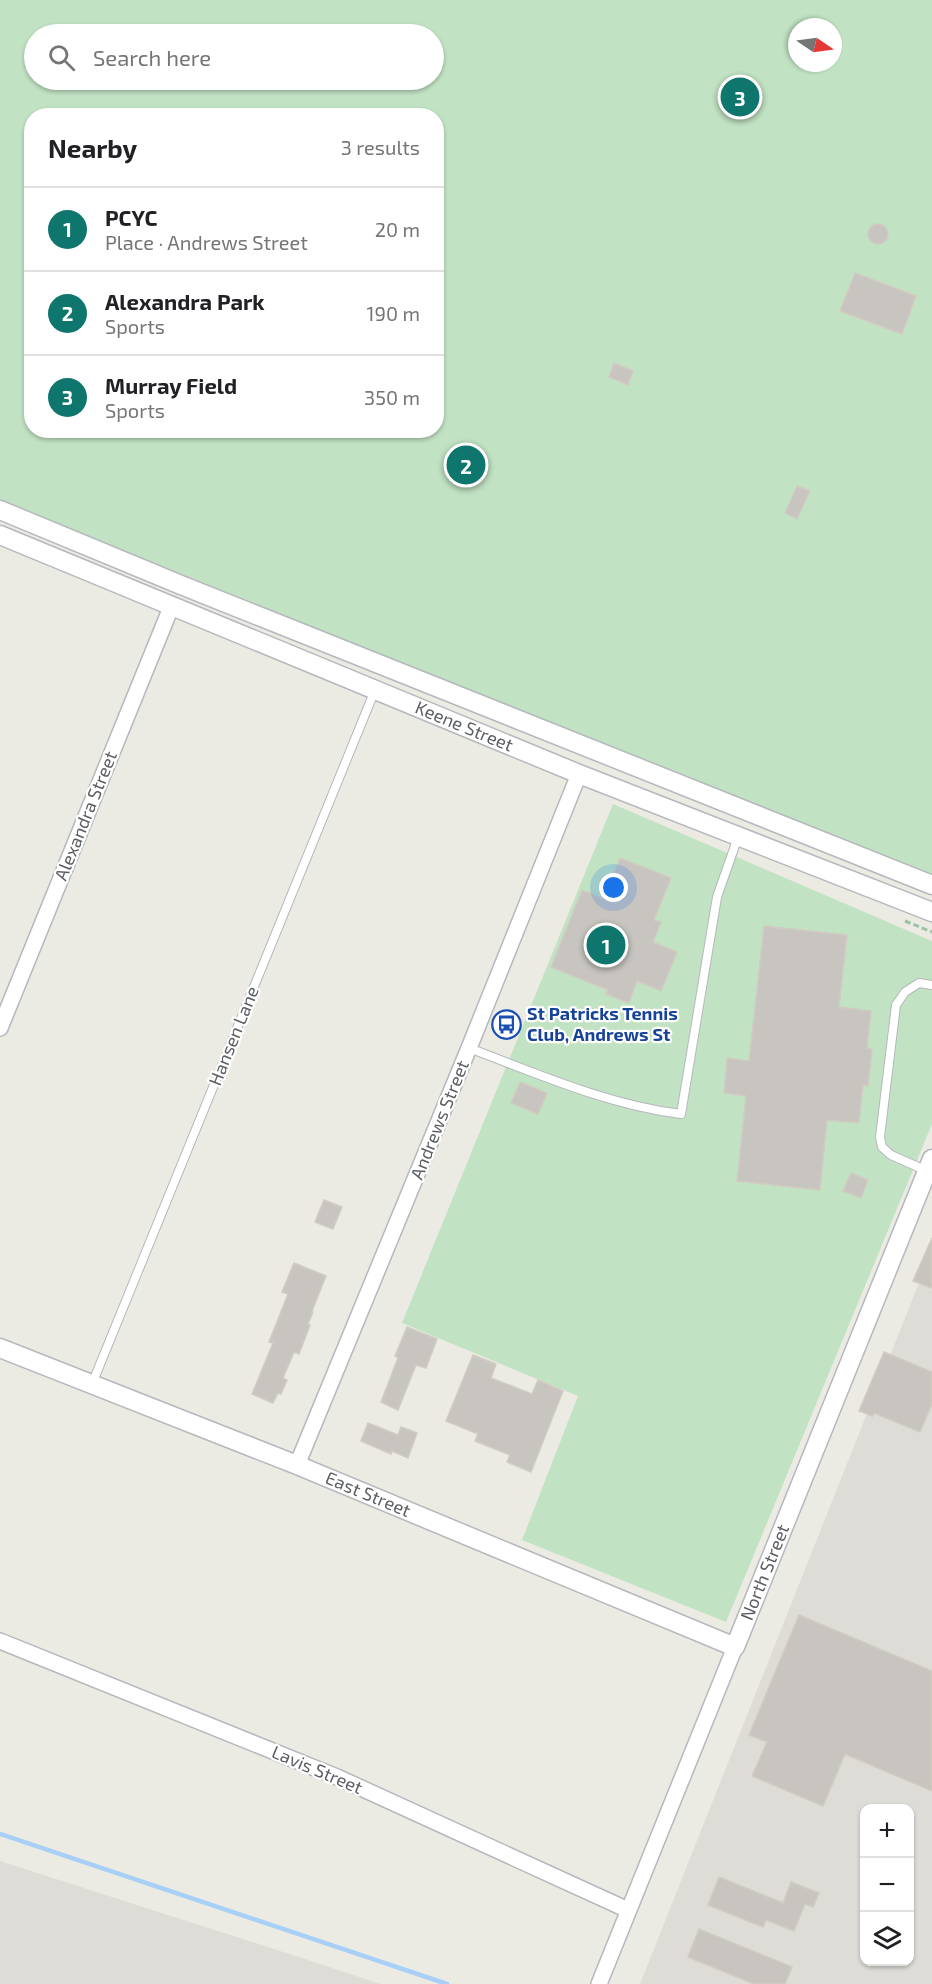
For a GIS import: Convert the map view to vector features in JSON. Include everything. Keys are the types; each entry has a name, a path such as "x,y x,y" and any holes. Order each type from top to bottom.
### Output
{"street":[{"name":"Keene Street","path":"0,510 181,585 932,885"},
{"name":"Keene Street","path":"0,535 579,774 932,912"},
{"path":"172,605 181,585"},
{"name":"Alexandra Street","path":"0,1028 172,605"},
{"path":"579,774 588,748"},
{"name":"Andrews Street","path":"297,1466 470,1048 579,774"},
{"name":"North Street","path":"599,1984 930,1165"},
{"name":"East Street","path":"0,1347 297,1466 735,1647"},
{"name":"Lavis Street","path":"0,1641 337,1777 628,1910"}],"lane":[{"name":"Hansen Lane","path":"92,1384 375,689"},
{"path":"470,1048 585,1092 656,1111 681,1114 717,897 738,837"},
{"path":"930,1165 891,1155 882,1147 880,1137 896,1005 905,992 920,983 932,985"}],"shaded area":[{"path":"932,1250 932,1984 640,1984"},
{"path":"0,1861 268,1947 381,1984 0,1984"}],"green space":[{"path":"0,0 932,0 932,879 0,500"},
{"path":"613,804 932,941 932,1124 726,1622 522,1540 578,1396 402,1323"}],"building":[{"path":"874,224 882,224 888,230 888,238 882,244 874,244 868,238 868,230"},
{"path":"855,273 916,296 902,334 840,311"},
{"path":"614,363 633,371 628,385 609,377"},
{"path":"797,486 810,491 797,519 785,513"},
{"path":"620,858 671,878 654,920 661,922 653,942 677,952 661,991 637,981 629,1003 606,994 608,990 551,967 582,890 604,899"},
{"path":"764,926 847,935 839,1007 871,1011 867,1048 872,1049 868,1086 863,1085 859,1123 827,1120 820,1190 737,1181 746,1096 724,1093 727,1058 749,1061"},
{"path":"520,1082 547,1093 538,1114 511,1103"},
{"path":"851,1173 868,1180 861,1198 843,1191"},
{"path":"324,1200 342,1207 333,1229 315,1222"},
{"path":"932,1238 932,1288 913,1281"},
{"path":"294,1263 326,1276 299,1354 294,1352 283,1378 287,1380 281,1394 278,1393 273,1403 252,1394 273,1343 269,1342 288,1294 282,1292"},
{"path":"407,1327 437,1339 426,1368 416,1365 398,1410 381,1402 398,1358 395,1356"},
{"path":"884,1352 932,1372 932,1404 920,1432 874,1413 873,1416 859,1411"},
{"path":"473,1355 496,1364 491,1378 532,1394 538,1380 563,1391 531,1472 507,1462 510,1455 475,1441 478,1434 446,1421"},
{"path":"368,1423 398,1435 401,1427 417,1433 408,1458 392,1451 391,1454 361,1441"},
{"path":"799,1615 932,1671 932,1791 845,1754 823,1806 752,1776 767,1742 749,1735"},
{"path":"719,1877 783,1903 791,1882 819,1893 813,1907 805,1904 794,1931 766,1920 763,1927 708,1905"},
{"path":"699,1929 792,1967 785,1984 754,1984 688,1957"}],"waterway":[{"path":"0,1834 447,1984"}],"place":[{"name":"Murray Field","path":"740,97"},
{"name":"Alexandra Park","path":"466,465"},
{"name":"PCYC","path":"606,945"},
{"name":"St Patricks Tennis Club, Andrews St","path":"506,1024"}]}
